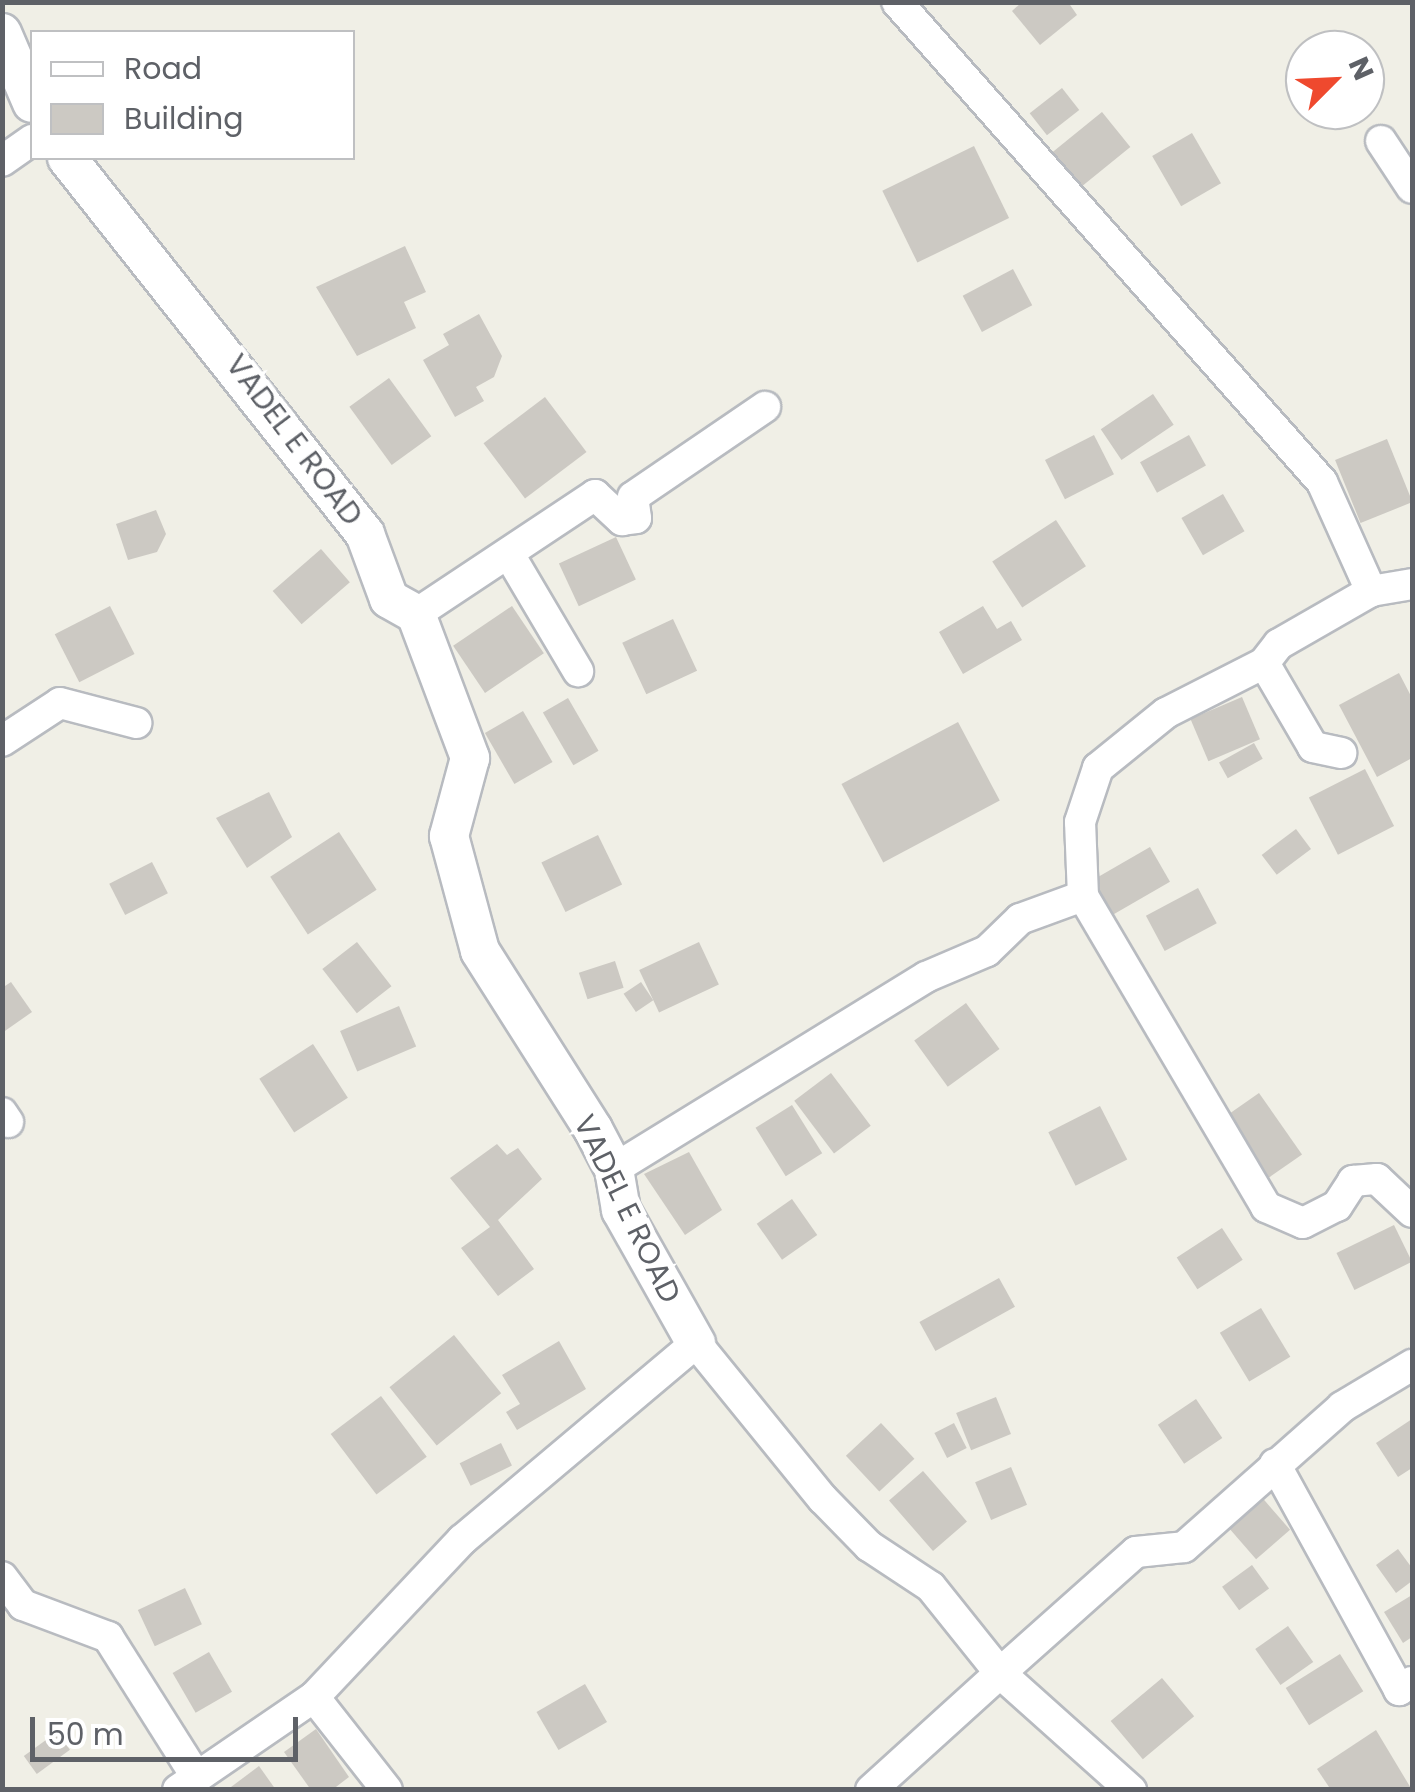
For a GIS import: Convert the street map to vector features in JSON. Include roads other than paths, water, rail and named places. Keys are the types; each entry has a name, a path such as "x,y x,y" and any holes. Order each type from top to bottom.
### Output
{"street":[{"path":"896,2 1322,482 1371,592"},
{"path":"2,33 30,98"},
{"path":"2,161 30,141"},
{"path":"1381,141 1412,188"},
{"name":"VADEL E ROAD","path":"69,160 365,534 389,599 416,614 470,758 449,836 480,951 614,1169 620,1210 696,1344"},
{"path":"416,614 510,556 596,495 622,520 636,518 633,497 765,408"},
{"path":"510,556 578,671"},
{"path":"1412,584 1371,592 1278,644 1264,663 1166,712 1098,768 1080,822 1083,896 1266,1208 1302,1223 1336,1206 1354,1181 1377,1179 1412,1212"},
{"path":"1264,663 1312,747 1341,753"},
{"path":"2,741 60,703 136,723"},
{"path":"614,1169 926,977 987,952 1020,919 1083,896"},
{"path":"2,1578 23,1605 108,1637 186,1781 314,1696 462,1540 696,1344 823,1500 869,1546 931,1587 1000,1673 1130,1790"},
{"path":"871,1790 1136,1552 1184,1547 1342,1407 1412,1364"},
{"path":"1275,1464 1400,1690 1412,1682"},
{"path":"314,1696 387,1790"}]}
